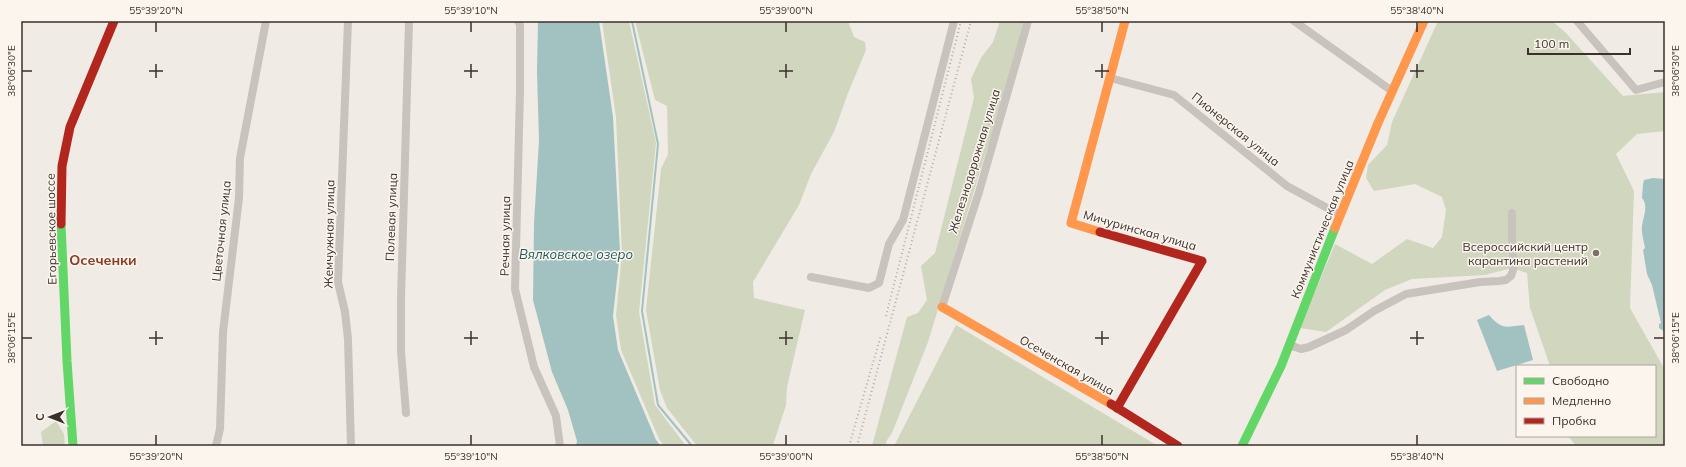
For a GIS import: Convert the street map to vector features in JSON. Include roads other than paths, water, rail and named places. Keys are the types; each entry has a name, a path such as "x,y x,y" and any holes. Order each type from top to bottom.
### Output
{"street":[{"name":"Егорьевское шоссе","path":"73,446 67,361 61,216 62,166 70,127 114,21"},
{"name":"Цветочная улица","path":"216,446 221,422 224,316 239,198 240,158 266,21"},
{"name":"Жемчужная улица","path":"348,21 338,282 345,312 348,339 351,446"},
{"name":"Полевая улица","path":"406,413 401,351 401,298 409,21"},
{"name":"Речная улица","path":"518,21 520,25 520,91 515,289 534,367 556,416 560,446"},
{"path":"811,276 870,288 879,283 889,244 903,220 954,21"},
{"name":"Железнодорожная улица","path":"942,307 979,192 1028,21"},
{"path":"1110,78 1125,21"},
{"path":"1294,21 1392,92"},
{"name":"Коммунистическая улица","path":"1242,446 1258,418 1289,345 1340,215 1424,21"},
{"path":"1577,21 1636,90 1665,82"},
{"name":"Пионерская улица","path":"1110,78 1174,94 1288,186 1340,215"},
{"name":"Мичуринская улица","path":"1110,78 1071,223 1202,261 1117,408"},
{"path":"1289,345 1301,349 1309,347 1346,330 1374,311 1406,294 1480,282 1499,282 1506,280 1511,276 1514,267 1512,212"},
{"name":"Осеченская улица","path":"942,307 1117,408 1178,446"}],"water":[{"name":"Вялковское озеро","path":"538,21 599,21 613,117 620,252 613,316 618,350 656,440 661,446 576,446 577,441 568,410 552,372 533,300 534,223 539,141 537,72"},
{"path":"1653,178 1665,179 1665,332 1659,328 1659,324 1661,323 1652,285 1647,274 1643,250 1645,248 1642,229 1645,204 1642,198 1643,184 1644,180"},
{"path":"1489,315 1493,320 1501,325 1524,325 1533,360 1497,371 1477,320"}],"waterway":[{"path":"632,21 658,144 642,311 658,405 692,446"}],"railway":[{"path":"886,316 961,21"},
{"path":"857,446 971,21"},
{"path":"849,446 881,335"}],"place":[{"name":"Всероссийский центр карантина растений","path":"1596,253"}],"district":[{"name":"Осеченки","path":"103,260"}]}
